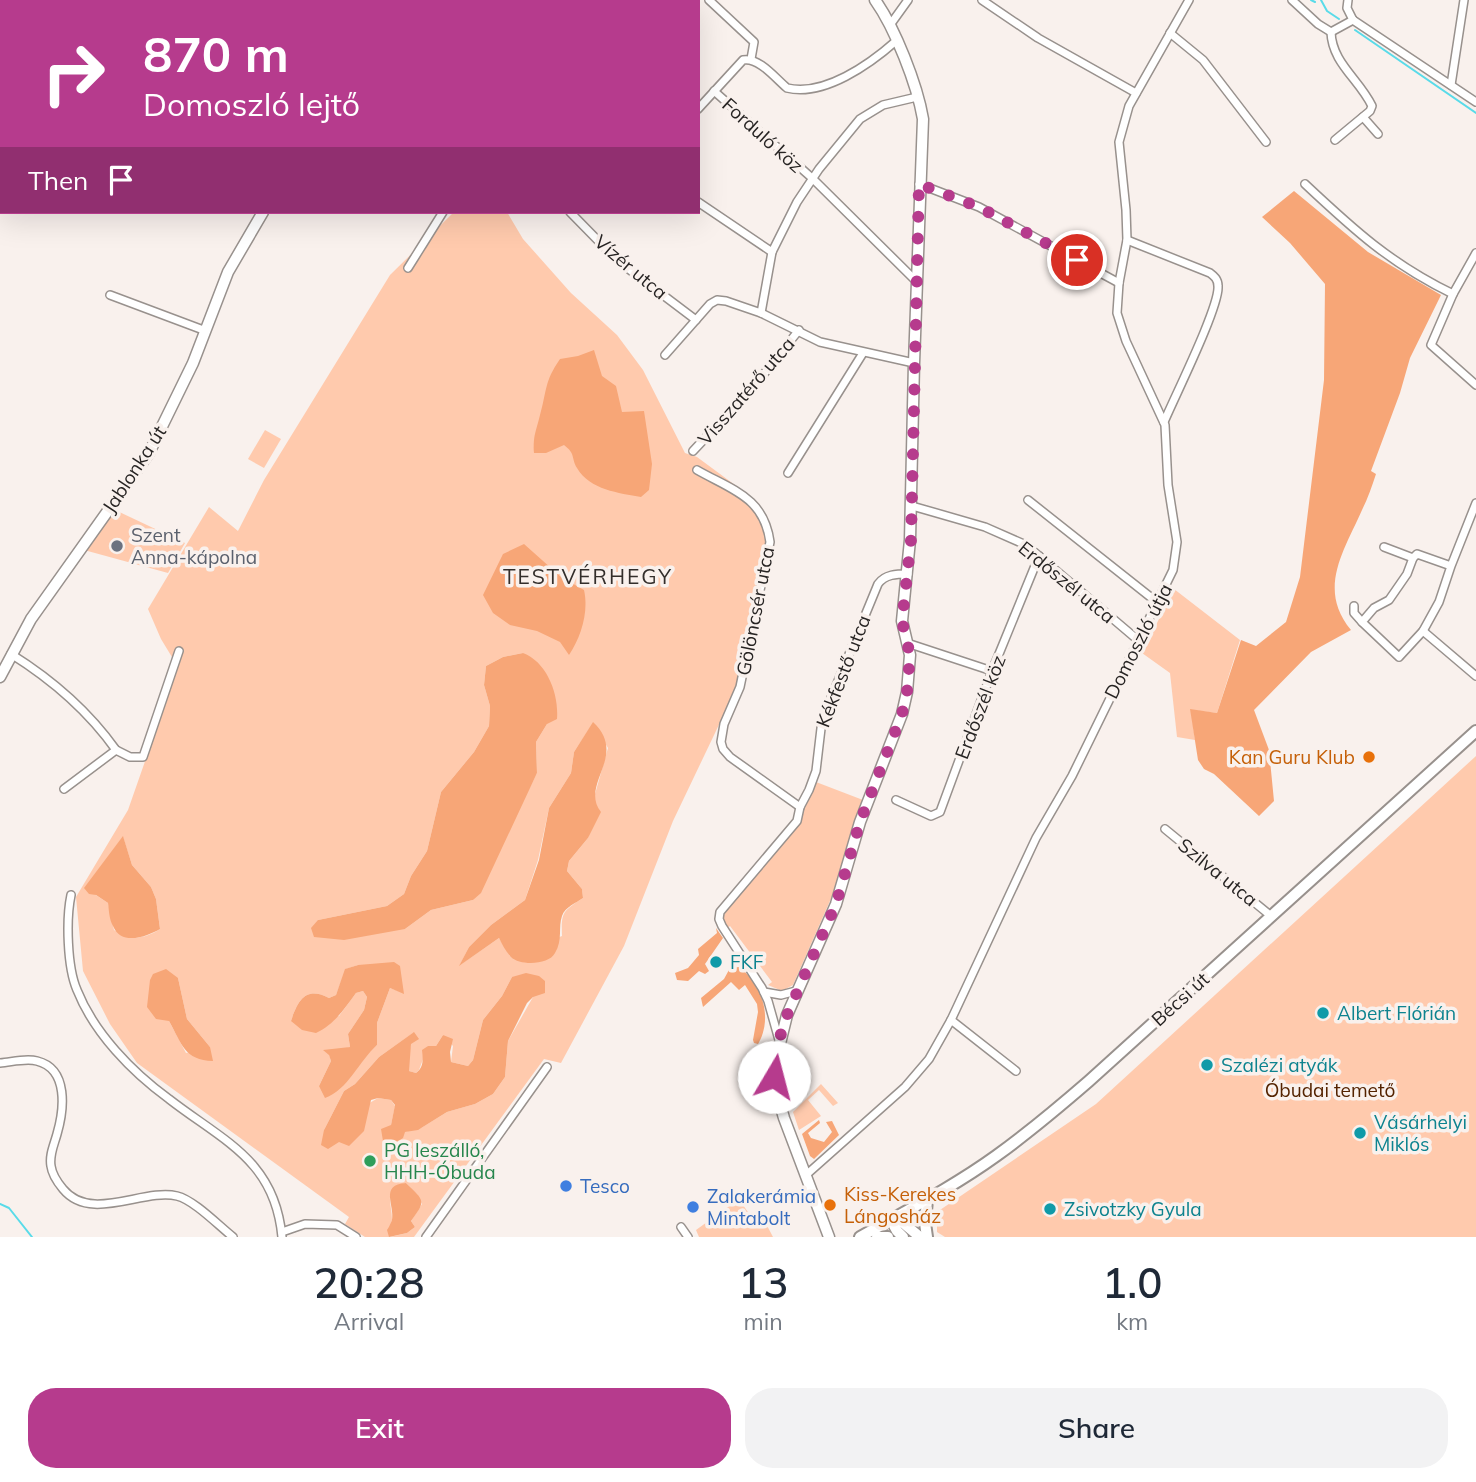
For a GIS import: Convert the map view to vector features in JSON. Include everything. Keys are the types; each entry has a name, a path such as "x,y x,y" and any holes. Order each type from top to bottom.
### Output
{"main road":[{"name":"Bécsi út","path":"860,1237 927,1200 1031,1130 1089,1081 1476,731"},
{"path":"927,1200 927,1237"},
{"path":"877,1237 888,1237"}],"street":[{"path":"709,0 754,42 751,59"},
{"path":"829,1237 783,1118 775,1087 774,1068 779,1040 796,991 836,904 871,790 902,714 910,666 902,621 912,506 916,281 923,119 890,25 874,0"},
{"path":"890,25 908,0"},
{"path":"982,0 1038,38 1136,93"},
{"name":"Domoszló útja","path":"806,1175 912,1079 929,1059 951,1020 1036,838 1072,776 1173,570 1177,548 1168,485 1164,422 1117,313 1127,240 1119,142 1124,118 1136,93 1189,0"},
{"path":"1292,0 1331,32"},
{"path":"1348,0 1347,8 1353,20 1476,102"},
{"path":"1451,85 1464,0"},
{"path":"1331,32 1353,20"},
{"path":"1331,32 1331,44 1337,58 1367,97 1372,108 1335,139"},
{"path":"1170,33 1203,60 1266,142"},
{"path":"751,59 787,88 810,88 859,70 896,41"},
{"path":"700,107 738,62 751,59"},
{"name":"Forduló köz","path":"714,91 813,178 916,281"},
{"path":"761,313 772,252 797,202 813,178 860,119 883,106 917,97"},
{"path":"1363,117 1378,134"},
{"path":"919,184 979,207 1119,283"},
{"path":"1305,184 1363,238 1421,279 1453,295"},
{"path":"700,203 772,252"},
{"name":"Jablonka út","path":"0,677 31,618 149,453 206,331 228,272 262,214"},
{"path":"408,268 442,214"},
{"name":"Vízér utca","path":"572,214 618,261 696,320"},
{"path":"1127,240 1210,273 1218,286 1209,316 1164,422"},
{"path":"1476,253 1453,295 1431,345 1476,385"},
{"path":"110,295 206,331"},
{"name":"Visszatérő utca","path":"696,320 710,304 718,300 726,301 761,313 820,342 914,363"},
{"path":"665,355 696,320"},
{"name":"Visszatérő utca","path":"693,451 755,385 799,330"},
{"path":"788,474 863,353"},
{"name":"Gölöncsér utca","path":"697,470 754,503 764,519 770,541 740,687 724,724 721,742 723,749 741,766 800,807"},
{"path":"1028,500 1158,603"},
{"path":"1354,606 1354,613 1399,657 1423,631 1439,602 1476,503"},
{"name":"Erdőszél utca","path":"912,506 985,527 1018,541 1139,641"},
{"path":"1384,547 1413,558"},
{"path":"1362,622 1374,608 1388,600 1418,554 1451,566"},
{"name":"Erdőszél köz","path":"896,800 931,816 940,812 992,671 1039,556"},
{"name":"Kékfestő utca","path":"779,1040 764,992 722,926 719,916 722,909 795,824 816,771 821,720 878,584 891,575 908,574"},
{"path":"1423,631 1476,676"},
{"path":"907,643 992,671"},
{"path":"11,654 55,685 93,721 116,750 130,757 143,757 179,651"},
{"path":"64,789 116,750"},
{"name":"Szilva utca","path":"1165,829 1272,916"},
{"path":"71,895 72,973 76,989 91,1017 115,1048 166,1097 251,1160 272,1193 282,1235 305,1224 337,1225 356,1237"},
{"path":"764,992 776,995 796,991"},
{"path":"951,1020 1016,1071"},
{"path":"0,1063 39,1061 48,1066 59,1079 62,1102 51,1165 55,1176 68,1193 81,1200 96,1203 163,1195 177,1196 191,1203 233,1237"},
{"path":"426,1237 547,1067"},
{"path":"893,1219 917,1234 925,1223"},
{"path":"893,1219 894,1227 903,1237"},
{"path":"681,1227 688,1237"}],"green space":[{"path":"452,214 508,214 523,239 571,293 617,335 643,370 685,453 697,457 739,488 759,517 767,542 736,689 673,821 624,946 561,1063 544,1059 414,1237 390,1237 407,1233 415,1227 411,1221 422,1204 406,1183 391,1193 392,1220 389,1237 365,1237 345,1224 349,1217 137,1063 110,1024 83,971 76,897 128,810 178,667 161,639 148,609 209,507 238,531 264,480 390,275","holes":["523,653 547,724 536,742 537,773 473,900 431,910 405,929 318,920 387,906 404,894 411,876 427,851 441,792 474,752 489,726 490,706 484,685 486,666 503,657","593,723 608,748 595,794 588,838 569,861 567,871 582,889 583,898 565,913 562,936 510,956 499,938 460,965 469,947 491,925 525,900 538,860 549,808 571,773 574,752","123,837 132,865 151,887 156,899 160,929 137,937 114,930 108,903 85,888","358,965 404,993 390,988 377,1023 377,1045 366,1054 344,1084 319,1086 331,1061 329,1054 350,1047 348,1034 364,1010 367,997 363,991 356,993 339,1016 291,1021 300,1001 309,994 329,998 336,995 346,969","512,977 533,997 508,1041 505,1077 493,1094 475,1104 447,1112 421,1128 404,1132 391,1125 395,1106 391,1100 378,1098 324,1130 344,1091 355,1084 379,1057 413,1033 409,1071 416,1073 419,1070 428,1046 436,1046 443,1035 453,1046 451,1062 468,1066 473,1060 483,1020 502,996","178,978 187,1019 210,1047 186,1053 169,1021"]},
{"path":"265,430 281,439 264,468 248,459"},
{"path":"113,509 185,543 168,573 84,550"},
{"path":"1174,589 1240,640 1217,713 1191,710 1195,740 1177,737 1170,673 1142,653"},
{"name":"Óbudai temető","path":"1476,756 1476,1237 945,1237 937,1232 937,1212 1096,1104"},
{"path":"816,782 863,800 844,869 793,985 782,991 768,985 772,982 722,919 724,910 802,810"},
{"path":"765,1049 770,1049 771,1052 771,1091 765,1075"},
{"path":"821,1084 838,1103 833,1106 819,1090 808,1100 821,1116 799,1130 793,1112"},
{"path":"739,1199 754,1221 763,1218 773,1237 699,1237 696,1230"}],"shaded area":[{"path":"1294,191 1368,252 1441,295 1410,358 1371,471 1376,474 1373,483 1337,570 1336,600 1341,615 1351,630 1311,652 1254,710 1269,750 1274,801 1259,816 1214,774 1204,769 1198,760 1190,709 1217,713 1241,640 1256,646 1286,622 1300,577 1324,380 1325,284 1290,243 1262,217"},
{"path":"594,350 602,376 616,386 622,412 644,411 652,464 649,490 641,497 606,489 589,481 577,468 572,454 564,445 546,453 534,453 535,434 555,367 560,359"},
{"path":"524,544 561,577 584,590 583,624 569,655 560,642 537,631 510,625 493,613 483,595 503,554"},
{"path":"523,653 539,664 550,680 556,699 557,719 547,724 536,742 537,773 481,893 473,900 431,910 405,929 344,940 314,937 311,928 318,920 387,906 404,894 411,876 427,851 441,792 474,752 489,726 490,706 484,685 486,666 503,657"},
{"path":"593,722 603,734 606,746 606,758 596,791 596,801 601,812 588,838 569,861 567,871 582,889 583,898 563,913 555,953 541,962 521,962 511,957 499,938 459,966 469,947 491,925 525,900 539,860 549,808 571,773 574,752"},
{"path":"123,836 132,865 151,887 156,899 160,929 134,938 122,936 117,932 111,920 108,903 89,894 84,888"},
{"path":"716,928 723,938 705,964 709,971 705,974 699,971 688,981 677,980 675,973 688,968 699,955 698,949 717,933"},
{"path":"394,962 400,966 404,994 390,988 377,1023 377,1045 347,1082 325,1098 319,1086 331,1061 323,1050 350,1047 348,1034 364,1010 367,997 363,991 356,993 334,1021 316,1033 302,1030 291,1021 300,1001 309,994 329,998 336,995 345,969 358,965"},
{"path":"739,967 754,983 763,1002 765,1024 758,1044 753,1040 757,1004 745,985 739,990 731,982 703,1007 701,998 724,979 730,968"},
{"path":"166,969 178,978 187,1019 210,1047 213,1061 190,1054 181,1044 169,1021 156,1019 147,1007 153,974"},
{"path":"526,973 539,976 545,981 545,993 533,997 527,1003 508,1041 505,1077 493,1094 475,1104 447,1112 418,1130 405,1132 403,1138 395,1143 383,1141 381,1129 391,1125 395,1105 391,1100 371,1100 364,1131 349,1146 339,1142 328,1149 321,1145 324,1130 344,1091 355,1084 379,1057 414,1032 419,1039 411,1044 409,1071 419,1071 422,1050 428,1046 436,1046 443,1035 453,1039 451,1062 468,1066 473,1060 483,1020 502,996 512,977"},
{"path":"819,1120 820,1123 808,1133 811,1138 824,1142 832,1132 826,1122 832,1121 839,1135 814,1159 810,1156 802,1134"},
{"path":"406,1183 421,1201 411,1221 415,1227 407,1233 389,1237 387,1230 392,1221 390,1192 398,1185"}],"waterway":[{"path":"1311,0 1315,2"},
{"path":"1321,0 1327,11 1339,19"},
{"path":"1355,30 1476,113"},
{"path":"0,1204 9,1208 32,1237"}],"place":[{"name":"Szent Anna-kápolna","path":"117,546"},
{"name":"Kan Guru Klub","path":"1369,757"},
{"name":"FKF","path":"716,962"},
{"name":"Albert Flórián","path":"1323,1013"},
{"name":"Szalézi atyák","path":"1207,1065"},
{"name":"Vásárhelyi Miklós","path":"1360,1133"},
{"name":"PG leszálló, HHH-Óbuda","path":"370,1161"},
{"name":"Tesco","path":"566,1186"},
{"name":"Kiss-Kerekes Lángosház","path":"830,1205"},
{"name":"Zalakerámia Mintabolt","path":"693,1207"},
{"name":"Zsivotzky Gyula","path":"1050,1209"}],"district":[{"name":"TESTVÉRHEGY","path":"588,577"}],"route":[{"path":"774,1077 779,1040 787,1015 836,904 860,822 902,714 907,692 910,655 902,621 911,540 919,184 979,207 1077,260"}]}
